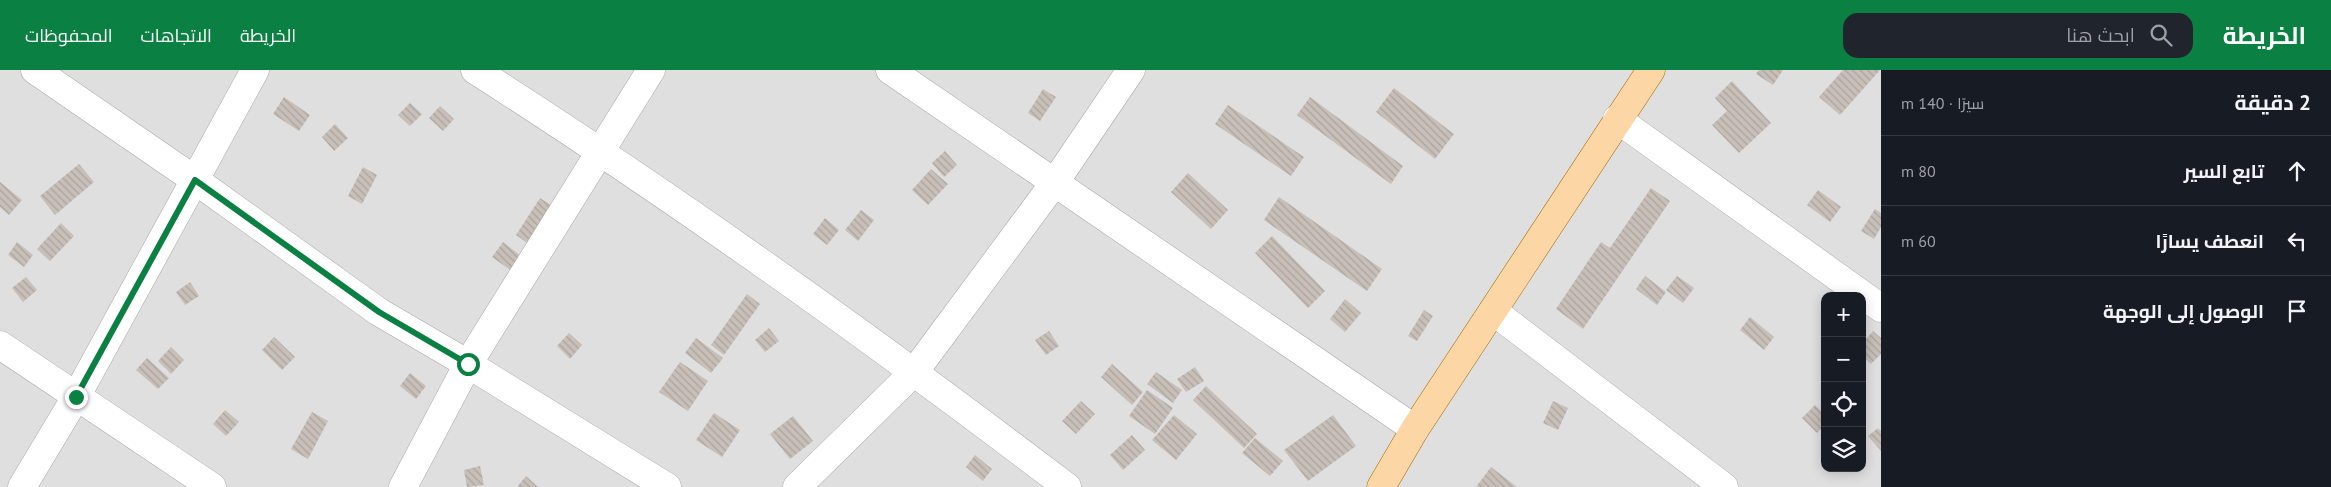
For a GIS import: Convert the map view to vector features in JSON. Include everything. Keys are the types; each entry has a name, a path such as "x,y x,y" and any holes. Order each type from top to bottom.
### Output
{"main road":[{"path":"1381,487 1415,429 1651,70"}],"street":[{"path":"35,70 195,180 379,312 468,364 667,487"},
{"path":"22,487 76,397 255,70"},
{"path":"475,70 601,151 916,371 1067,487"},
{"path":"403,487 468,364 651,70"},
{"path":"890,70 1415,429"},
{"path":"797,487 916,371 1055,182 1132,70"},
{"path":"1618,120 1881,308"},
{"path":"1493,311 1724,487"},
{"path":"0,345 212,487"}],"shaded area":[{"path":"0,70 1881,70 1881,487 0,487"}],"building":[{"path":"1759,70 1783,70 1773,85 1756,74"},
{"path":"1843,70 1880,70 1840,115 1819,97"},
{"path":"1732,81 1771,123 1739,153 1712,125 1727,111 1715,98"},
{"path":"1394,88 1454,134 1435,159 1376,112"},
{"path":"1043,89 1056,97 1040,121 1028,113"},
{"path":"284,97 310,115 299,131 273,114"},
{"path":"1310,97 1403,166 1391,184 1297,115"},
{"path":"410,103 422,114 410,126 398,115"},
{"path":"1228,105 1304,157 1291,176 1215,124"},
{"path":"440,106 454,119 443,131 429,118"},
{"path":"335,124 348,138 334,151 322,137"},
{"path":"945,151 957,165 944,177 932,163"},
{"path":"79,164 94,182 55,215 40,196"},
{"path":"363,167 377,175 362,204 348,196"},
{"path":"931,169 948,184 928,205 912,190"},
{"path":"1188,173 1228,210 1211,229 1171,192"},
{"path":"0,182 22,200 9,215 0,207"},
{"path":"1651,188 1670,201 1583,329 1556,309 1601,242 1610,248"},
{"path":"1818,190 1841,207 1830,222 1807,205"},
{"path":"1279,197 1382,269 1367,291 1264,220"},
{"path":"540,198 557,209 533,247 516,235"},
{"path":"1875,209 1881,213 1881,227 1874,239 1861,231"},
{"path":"861,210 874,220 858,241 845,230"},
{"path":"825,218 839,230 827,245 813,234"},
{"path":"61,223 74,236 50,261 37,249"},
{"path":"1272,236 1325,291 1308,308 1255,253"},
{"path":"17,242 33,255 24,267 8,255"},
{"path":"503,242 530,263 520,277 492,257"},
{"path":"1645,276 1666,292 1657,305 1636,289"},
{"path":"1677,276 1694,288 1683,303 1666,290"},
{"path":"26,277 37,290 23,302 12,288"},
{"path":"190,282 199,296 185,305 176,292"},
{"path":"747,294 760,304 724,355 711,345"},
{"path":"1345,299 1361,313 1345,332 1330,319"},
{"path":"1424,310 1433,316 1417,341 1408,336"},
{"path":"1750,317 1774,337 1764,350 1740,330"},
{"path":"769,328 779,341 765,352 755,340"},
{"path":"1049,331 1059,346 1046,355 1035,340"},
{"path":"1873,331 1881,338 1881,354 1871,364 1866,360 1866,339"},
{"path":"569,333 582,345 570,359 557,346"},
{"path":"274,337 295,357 282,370 262,350"},
{"path":"696,338 723,358 711,373 685,353"},
{"path":"171,347 184,360 171,374 158,361"},
{"path":"147,358 169,378 158,389 136,370"},
{"path":"680,362 708,381 688,411 659,392"},
{"path":"1112,364 1143,392 1132,405 1101,377"},
{"path":"1195,367 1204,381 1186,392 1177,379"},
{"path":"1156,372 1182,390 1173,403 1147,384"},
{"path":"410,373 426,386 416,399 400,386"},
{"path":"1206,386 1257,434 1244,448 1193,400"},
{"path":"1147,390 1173,408 1155,434 1129,416"},
{"path":"1081,401 1095,414 1076,434 1062,421"},
{"path":"1553,401 1568,408 1558,430 1543,423"},
{"path":"1815,405 1821,411 1821,429 1817,433 1802,418"},
{"path":"225,410 239,422 226,436 213,424"},
{"path":"312,412 328,421 308,459 291,449"},
{"path":"714,413 740,430 722,457 696,440"},
{"path":"1174,415 1197,434 1176,460 1152,440"},
{"path":"1333,415 1356,446 1308,481 1284,450"},
{"path":"793,416 813,441 790,459 770,434"},
{"path":"1878,428 1881,431 1881,451 1868,436"},
{"path":"1132,435 1145,450 1123,470 1110,455"},
{"path":"1255,438 1283,461 1270,476 1242,453"},
{"path":"975,455 992,469 983,481 966,467"},
{"path":"480,466 484,485 467,487 464,470"},
{"path":"1491,467 1517,487 1476,487"},
{"path":"526,476 538,487 517,487"}],"route":[{"path":"76,397 195,180 379,312 468,364"}]}
